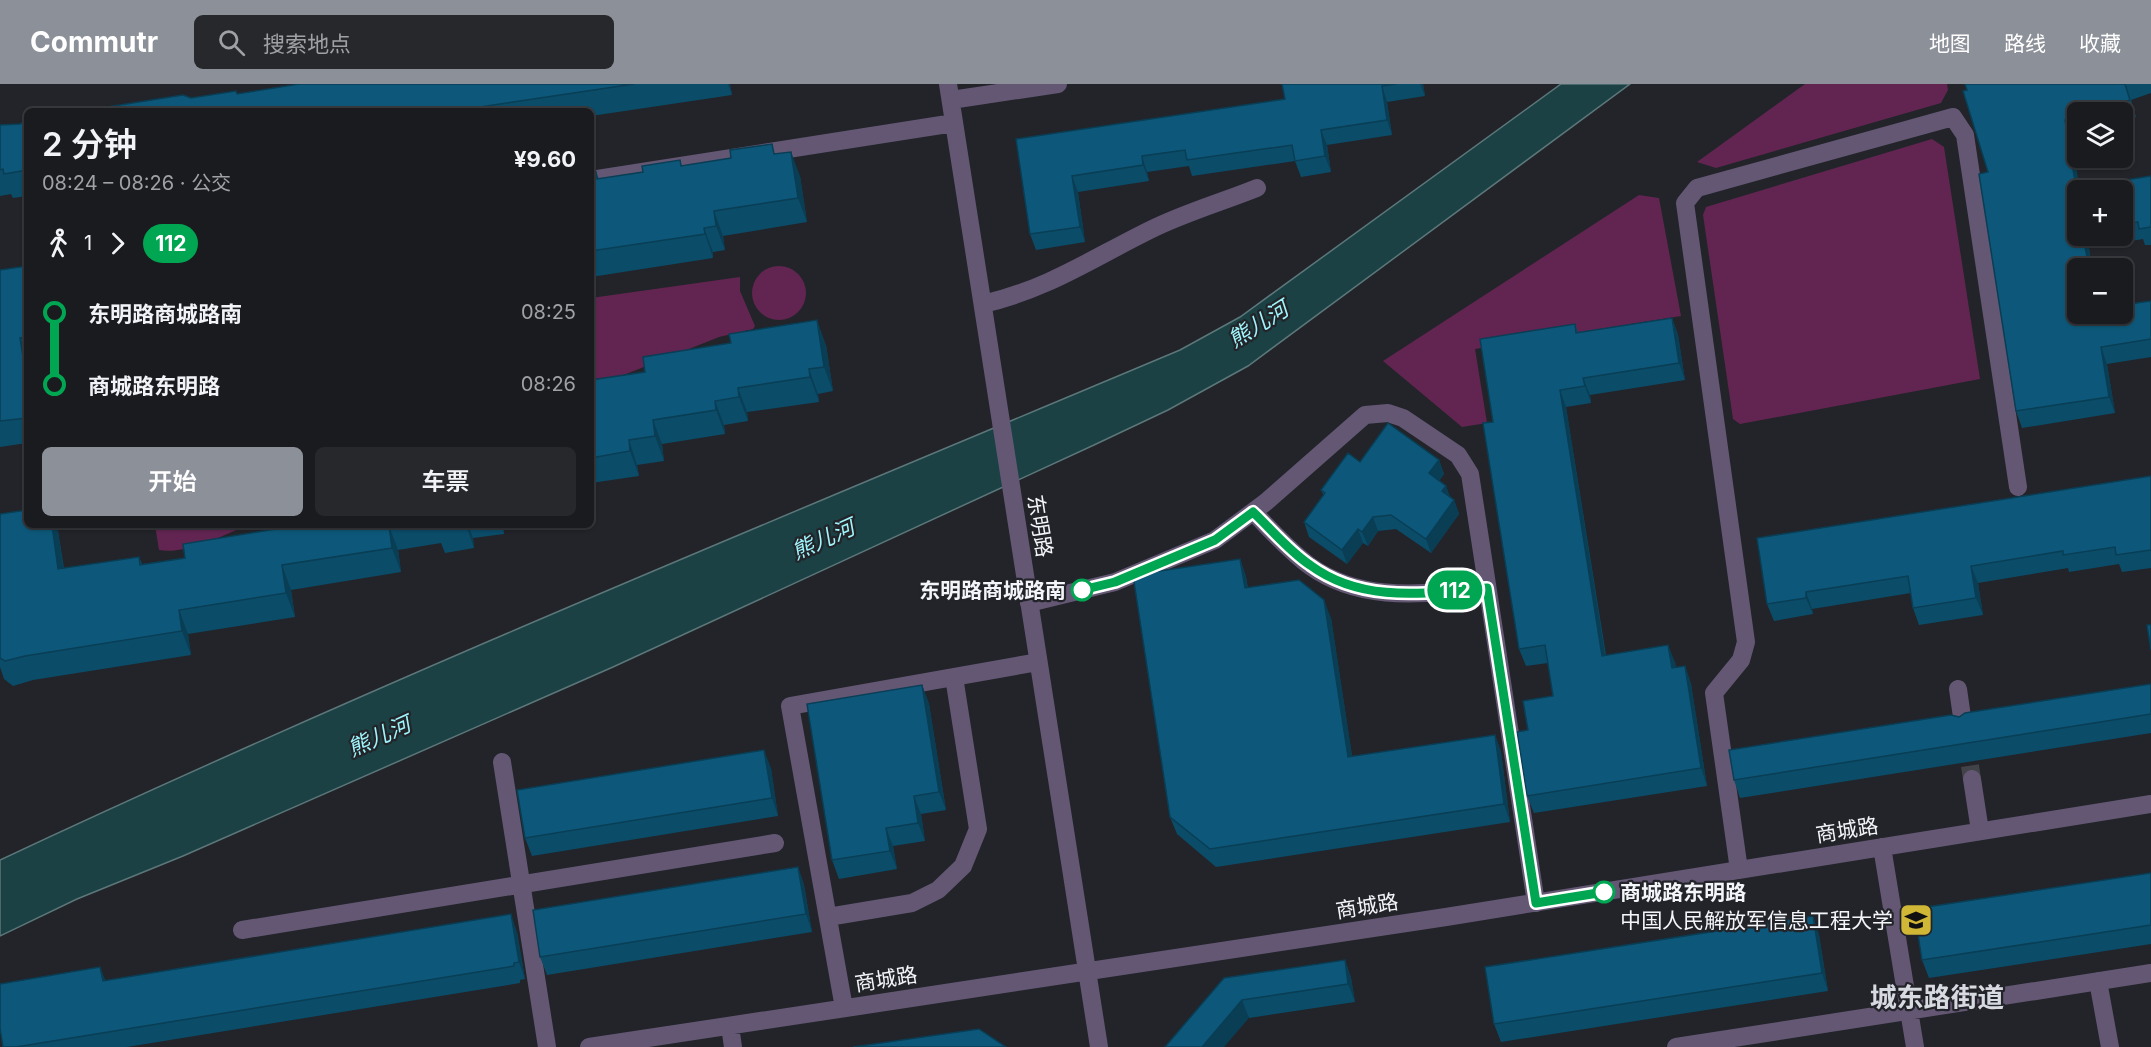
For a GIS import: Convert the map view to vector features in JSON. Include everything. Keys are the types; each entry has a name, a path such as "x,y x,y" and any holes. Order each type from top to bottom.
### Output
{"street":[{"path":"949,92 1051,85"},
{"name":"东明路","path":"949,92 1099,1047"},
{"path":"1739,870 1714,693 1741,660 1746,642 1685,203 1697,188 1953,117 1965,135 2018,487"},
{"path":"594,180 954,123"},
{"path":"982,304 1015,297 1046,285 1152,228 1257,188"},
{"path":"1029,603 1115,582 1215,540 1253,512 1365,416 1388,413 1403,418 1458,455 1470,474 1536,903"},
{"path":"1253,512 1310,566 1350,586 1397,595 1487,588"},
{"path":"844,1008 790,706 1038,662"},
{"path":"828,917 912,903 938,890 963,866 978,829 954,677"},
{"path":"1958,689 1963,724"},
{"path":"502,762 546,1047"},
{"path":"1972,779 1980,831"},
{"name":"商城路","path":"589,1047 1536,903 2151,804"},
{"path":"243,930 774,843"},
{"path":"1882,847 1915,1047"},
{"path":"1676,1047 2151,973"},
{"path":"2098,981 2110,1047"},
{"path":"730,1026 733,1047"}],"shaded area":[{"path":"1805,84 1947,84 1948,90 1941,103 1716,168 1697,162"},
{"path":"1932,139 1944,147 1980,379 1740,424 1733,419 1703,215 1706,207"},
{"path":"1639,195 1659,198 1681,316 1475,349 1487,423 1462,427 1383,361"},
{"path":"774,266 784,266 794,270 802,278 806,293 802,308 794,316 784,320 774,320 764,316 756,308 752,298 752,288 756,278 764,270"},
{"path":"740,277 740,291 755,326 753,329 719,337 594,387 594,298"},
{"path":"155,528 240,528 192,547 169,551 159,550"}],"water":[{"name":"熊儿河","path":"1561,84 1630,84 1248,366 1168,410 613,667 183,856 77,899 0,936 0,860 440,662 1180,350 1240,317"}],"building":[{"path":"299,84 634,84 473,108 101,108 183,95 191,98 236,91 237,94"},
{"path":"1282,84 1396,84 1382,86 1387,120 1321,130 1325,156 1295,161 1292,145 1187,160 1185,150 1142,156 1143,165 1072,176 1080,227 1030,234 1016,139 1285,99"},
{"path":"1965,84 2125,84 2130,100 2067,102 2067,119 2065,120 2067,168 2073,168 2075,180 2067,180 2067,246 2085,246 2087,258 2067,258 2067,324 2133,324 2133,303 2151,301 2151,339 2101,347 2109,397 2016,411 1979,174 1988,172 1963,91 1967,90"},
{"path":"24,122 24,171 4,174 3,169 0,170 0,125"},
{"path":"772,144 774,154 791,152 798,198 714,211 716,226 704,228 705,234 594,251 594,172 596,172 597,179 643,172 642,166 680,160 681,166 731,158 730,150"},
{"path":"2151,176 2151,227 2139,229 2138,222 2133,223 2133,180 2126,180"},
{"path":"24,266 24,337 20,338 24,363 24,418 0,421 0,270"},
{"path":"1672,318 1679,363 1583,378 1585,386 1560,390 1602,656 1668,645 1672,668 1685,666 1701,768 1527,796 1517,732 1528,730 1523,701 1553,696 1545,645 1519,649 1483,423 1493,422 1480,339 1575,324 1576,333"},
{"path":"817,320 824,367 809,369 810,377 738,388 739,397 715,401 716,410 653,420 655,436 629,440 630,451 594,457 594,380 645,372 643,357 731,343 729,334"},
{"path":"1388,423 1439,460 1429,473 1446,486 1442,491 1454,500 1426,539 1391,515 1373,517 1362,532 1358,529 1342,550 1304,522 1325,493 1321,490 1348,453 1360,462"},
{"path":"2151,476 2151,550 2116,555 2115,547 2063,555 2063,551 1971,566 1976,598 1913,608 1908,576 1806,592 1806,598 1767,604 1757,538"},
{"path":"24,510 24,528 52,528 58,569 139,557 140,565 185,558 183,544 282,528 389,528 392,548 282,565 286,593 179,610 182,631 5,661 0,658 0,514"},
{"path":"1240,559 1245,588 1299,580 1324,600 1348,757 1495,735 1504,804 1210,849 1170,817 1133,575"},
{"path":"2147,625 2151,625 2151,650"},
{"path":"2151,684 2151,714 1734,780 1729,750 1951,715 1959,717 1965,713"},
{"path":"922,685 939,792 914,796 918,823 886,828 890,851 832,860 807,704"},
{"path":"764,750 772,798 525,838 517,790"},
{"path":"798,867 806,914 540,957 533,910"},
{"path":"2151,873 2151,925 1922,960 1914,909"},
{"path":"511,914 519,962 514,963 514,966 16,1047 3,1047 0,1028 0,984 100,967 103,981"},
{"path":"1813,916 1822,973 1494,1024 1485,967"},
{"path":"1345,960 1348,984 1242,1000 1202,1047 1165,1047 1224,978"},
{"path":"979,1029 1006,1047 853,1047"}],"tunnel":[{"path":"1966,739 1972,779"}],"bus line":[{"name":"112","path":"1082,590 1115,582 1215,540 1253,512 1310,566 1350,586 1397,595 1487,588 1536,903 1604,892"}],"place":[{"name":"东明路商城路南","path":"1082,590"},
{"name":"商城路东明路","path":"1604,892"},
{"name":"中国人民解放军信息工程大学","path":"1916,920"}],"district":[{"name":"城东路街道","path":"1937,997"}]}
